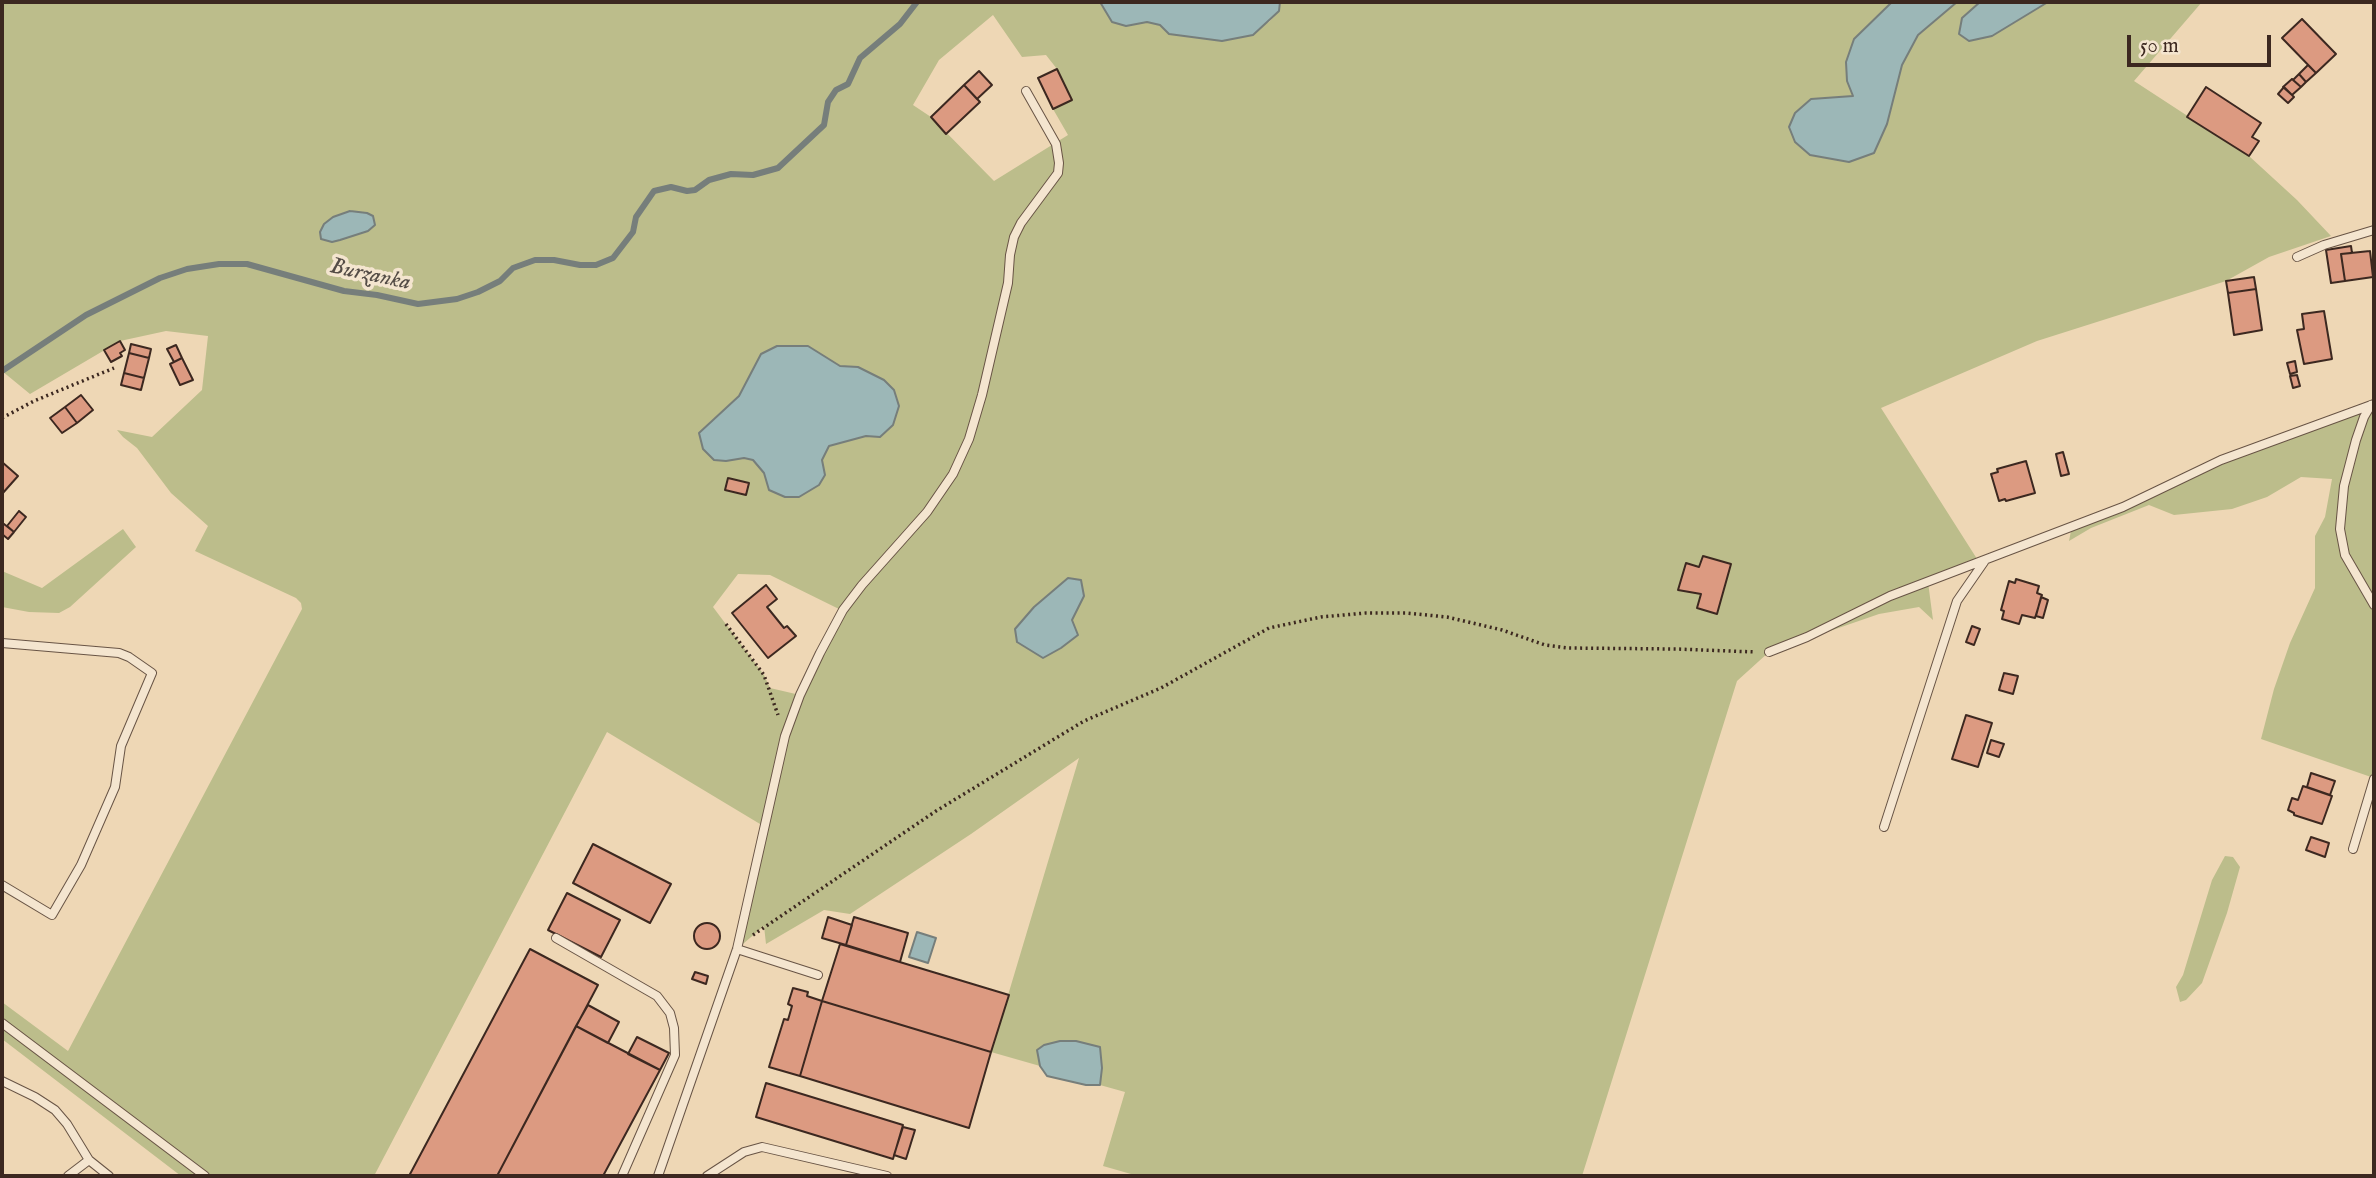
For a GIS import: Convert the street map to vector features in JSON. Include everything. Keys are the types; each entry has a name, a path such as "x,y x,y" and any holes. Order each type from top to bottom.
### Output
{"lane":[{"path":"658,1176 737,949 785,736 820,653 843,610 927,512 953,474 970,439 1008,283 1014,237 1021,223 1058,173 1056,144 1026,91"},
{"path":"2297,257 2323,245 2374,230"},
{"path":"1769,652 1807,637 1889,596 2123,507 2221,460 2373,405"},
{"path":"2373,405 2364,417 2356,440 2344,486 2340,529 2346,555 2374,604"},
{"path":"1884,827 1957,601 1978,568 1992,556"},
{"path":"2,643 120,653 152,673 121,746 115,787 81,865 52,915 2,885"},
{"path":"2353,849 2374,779"},
{"path":"556,938 657,996 670,1013 674,1027 675,1055 622,1176"},
{"path":"737,949 818,975"},
{"path":"2,1023 205,1176"},
{"path":"2,1081 54,1110 67,1124 89,1160 109,1176"},
{"path":"707,1176 744,1152 762,1147 887,1176"},
{"path":"68,1176 89,1160"}],"path":[{"path":"2,418 34,401 114,368"},
{"path":"737,949 764,926 936,811 1084,721 1161,688 1269,628 1321,617 1366,613 1406,614 1447,617 1502,630 1545,645 1568,648 1769,652"},
{"path":"726,624 764,675 785,736"}],"green space":[{"path":"2,2 1100,2 1102,7 1126,26 1147,22 1160,25 1169,34 1222,41 1269,22 1279,11 1280,2 2202,2 2134,81 2249,156 2331,236 2269,257 2226,281 2037,341 1881,408 1979,562 1928,582 1933,620 1919,607 1879,614 1769,652 1737,681 1582,1176 1132,1176 1103,1166 1125,1092 1047,1076 1040,1066 991,1052 1079,758 850,914 824,910 766,944 764,926 737,949 765,827 607,732 374,1176 181,1176 2,1039 2,1002 68,1051 302,609 301,603 296,598 195,551 208,526 171,493 137,448 117,430 152,437 202,390 208,336 166,331 120,341 30,394 2,371","holes":["993,15 1022,57 1046,55 1057,69 1072,99 1053,109 1068,135 994,181 931,117 913,105 939,60","808,346 840,366 858,367 880,437 866,436 829,446 822,460 769,490 764,473 753,460 744,458 726,461 709,423 739,396","738,574 770,575 843,611 800,695 770,688 764,675 713,607"]},
{"path":"2374,407 2374,778 2261,739 2290,643 2315,588 2315,536 2325,517 2332,479 2301,477 2267,497 2232,509 2174,515 2149,505 2091,528 2069,541 2072,526 2206,467"},
{"path":"123,529 136,547 70,607 59,613 29,612 2,607 2,571 42,588"},
{"path":"2225,856 2233,857 2240,867 2227,913 2202,983 2186,1000 2180,1002 2176,987 2183,975 2212,880"}],"water":[{"path":"1100,2 1280,2 1279,11 1253,35 1222,41 1169,34 1160,25 1147,22 1126,26 1112,22"},
{"path":"1892,2 1957,2 1918,35 1902,65 1887,124 1874,153 1849,162 1810,155 1795,142 1789,127 1795,113 1811,99 1853,96 1847,81 1846,62 1854,39"},
{"path":"1980,2 2048,2 1992,36 1969,41 1959,34 1962,18"},
{"path":"350,211 373,216 375,225 368,231 340,240 332,242 321,239 320,232 324,224 333,217"},
{"path":"777,346 808,346 840,366 858,367 884,380 894,390 899,406 893,425 880,437 866,436 829,446 822,460 825,475 819,485 799,497 785,497 769,490 764,473 753,460 714,460 703,449 699,433 739,396 761,354"},
{"path":"1068,578 1081,580 1084,596 1072,620 1078,635 1043,658 1017,642 1015,629 1034,607"},
{"path":"917,932 936,938 928,963 909,957"},
{"path":"1076,1041 1100,1047 1100,1085 1086,1085 1047,1076 1040,1066 1037,1050 1044,1045"}],"building":[{"path":"2302,19 2336,54 2316,73 2282,38"},
{"path":"2308,65 2316,73 2306,82 2299,74"},
{"path":"1057,69 1072,100 1053,109 1038,78"},
{"path":"979,71 992,85 977,99 964,85"},
{"path":"2299,74 2306,82 2301,87 2293,80"},
{"path":"2292,79 2301,87 2292,95 2283,87"},
{"path":"964,85 980,102 946,134 931,117"},
{"path":"2206,87 2261,123 2252,137 2259,141 2249,156 2187,117"},
{"path":"2284,87 2294,97 2288,103 2278,94"},
{"path":"2351,246 2352,253 2341,254 2345,281 2331,283 2326,250"},
{"path":"2370,251 2373,277 2345,281 2341,254"},
{"path":"2254,277 2256,289 2228,293 2226,281"},
{"path":"2256,289 2262,330 2234,335 2228,293"},
{"path":"2324,311 2332,359 2304,364 2297,330 2304,329 2302,314"},
{"path":"120,341 125,350 120,353 122,356 111,362 104,350"},
{"path":"131,344 151,349 149,358 129,353"},
{"path":"176,345 182,358 174,362 167,349"},
{"path":"129,353 149,358 144,378 124,373"},
{"path":"182,358 193,380 180,385 170,364"},
{"path":"2295,361 2297,372 2290,374 2287,363"},
{"path":"124,373 144,378 141,390 121,385"},
{"path":"2297,375 2300,386 2293,388 2290,376"},
{"path":"81,395 93,410 77,423 65,407"},
{"path":"65,407 77,423 62,433 50,418"},
{"path":"2063,452 2069,474 2061,476 2056,454"},
{"path":"2026,461 2035,493 1999,501 1991,474 1998,472 1997,469"},
{"path":"2,462 18,476 2,494"},
{"path":"728,478 749,483 746,495 725,490"},
{"path":"19,511 26,517 14,532 7,526"},
{"path":"4,524 14,532 8,539 2,534"},
{"path":"1703,556 1731,564 1717,614 1697,608 1701,594 1678,590 1686,563 1699,567"},
{"path":"2016,579 2039,586 2037,593 2042,595 2035,618 2022,615 2019,624 2002,619 2004,611 2001,610 2009,581 2015,583"},
{"path":"766,585 777,599 767,607 784,628 787,626 796,636 768,658 732,613"},
{"path":"2041,597 2048,600 2043,618 2036,616"},
{"path":"1972,626 1980,629 1974,645 1966,642"},
{"path":"2004,673 2018,676 2013,694 1999,690"},
{"path":"1966,715 1992,723 1978,767 1952,759"},
{"path":"1991,740 2004,744 1999,757 1987,753"},
{"path":"2311,773 2335,781 2330,795 2307,787"},
{"path":"2303,786 2332,796 2322,824 2294,815 2288,810 2292,798 2298,800"},
{"path":"2311,837 2329,843 2325,857 2306,850"},
{"path":"593,844 671,884 650,923 573,883"},
{"path":"567,893 620,920 601,957 548,930"},
{"path":"828,917 852,925 846,945 822,938"},
{"path":"854,917 908,933 900,962 846,945"},
{"path":"707,923 717,926 720,936 717,946 707,949 697,946 694,936 697,926"},
{"path":"840,944 1009,995 991,1052 822,1001"},
{"path":"530,949 598,985 497,1176 409,1176"},
{"path":"695,972 708,976 706,984 692,979"},
{"path":"793,988 808,992 807,996 822,1001 800,1076 769,1067 784,1019 788,1020 792,1006 788,1004"},
{"path":"822,1001 991,1052 969,1128 800,1076"},
{"path":"588,1005 619,1022 608,1043 576,1026"},
{"path":"576,1026 660,1070 603,1176 497,1176"},
{"path":"637,1037 669,1053 660,1070 628,1054"},
{"path":"766,1083 903,1125 893,1159 756,1117"},
{"path":"903,1127 915,1130 906,1159 894,1155"}],"waterway":[{"name":"Burzanka","path":"2,371 86,315 160,278 187,269 219,264 247,264 344,291 418,304 457,299 478,292 500,281 513,268 535,260 596,265 613,258 633,232 636,217 654,191 671,187 695,190 709,180 731,174 753,175 778,168 824,125 828,102 836,90 848,84 860,58 900,24 917,2"}]}
